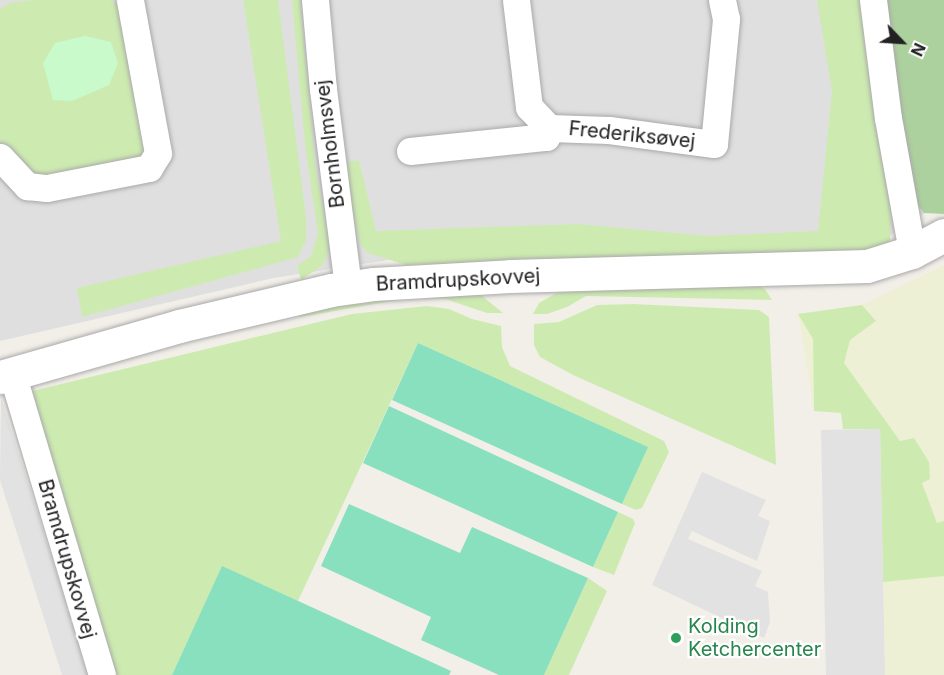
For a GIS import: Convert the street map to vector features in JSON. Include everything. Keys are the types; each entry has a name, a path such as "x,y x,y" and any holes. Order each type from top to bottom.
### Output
{"street":[{"path":"0,156 27,186 47,188 149,168 158,153 130,0"},
{"name":"Bornholmsvej","path":"315,0 323,89 348,288"},
{"name":"Frederiksøvej","path":"516,0 529,107 549,128 609,130 714,144 726,19 722,0"},
{"path":"873,0 888,118 912,252"},
{"name":"Frederiksøvej","path":"411,151 546,137 549,128"},
{"name":"Bramdrupskovvej","path":"102,675 6,375 179,326 373,284 499,277 867,266 912,252 944,235"}],"shaded area":[{"path":"0,0 883,0 909,195 924,213 869,250 395,259 274,278 0,341"},
{"path":"1,398 89,675 62,675 0,480"},
{"path":"880,429 885,675 826,675 821,430"},
{"path":"702,472 766,500 758,516 770,521 757,561 692,531 688,539 762,571 755,586 768,592 770,622 764,638 652,585"}],"green space":[{"path":"33,0 110,0 118,4 146,144 142,160 34,177 0,141 0,9 10,3"},
{"path":"243,0 278,0 306,217 306,240 298,257 82,317 77,288 281,241"},
{"path":"292,0 300,0 316,170 330,249 323,265 301,280 297,266 311,256 318,233 305,145"},
{"path":"817,0 868,0 891,205 890,244 875,252 406,265 368,253 360,244 341,164 359,160 376,231 577,224 708,236 818,231 832,91"},
{"path":"883,0 944,0 944,214 924,213 909,195"},
{"path":"85,36 111,42 118,63 109,85 72,101 53,100 43,63 55,43"},
{"path":"944,265 944,675 885,675 880,429 841,413 814,411 798,314 862,305"},
{"path":"752,283 765,289 772,300 586,296 567,307 547,314 533,314 539,303 558,292 573,289"},
{"path":"445,294 481,295 503,313 487,313 445,299 409,298 300,317 299,310 399,297"},
{"path":"633,304 759,310 769,317 776,465 573,375 540,357 534,345 534,324 559,322 597,305"},
{"path":"862,305 876,321 850,340 844,363 900,441 914,438 929,462 930,479 922,483 937,523 944,521 944,576 883,582 880,429 843,429 841,413 814,411 813,339 798,314"},
{"path":"427,306 449,309 472,319 501,326 502,347 510,366 664,441 669,452 642,508 636,510 622,504 647,447 418,343 298,601 222,567 172,675 112,675 24,393 352,314"},
{"path":"418,343 648,447 622,504 392,400"},
{"path":"389,406 618,512 593,567 363,463"},
{"path":"349,504 460,553 472,527 588,578 544,675 499,675 421,640 431,617 321,566"},
{"path":"618,512 633,519 635,523 614,575 593,567"},
{"path":"222,566 451,671 449,675 172,675"},
{"path":"588,578 607,591 569,675 544,675"}],"place":[{"name":"Kolding Ketchercenter","path":"676,638"}]}
